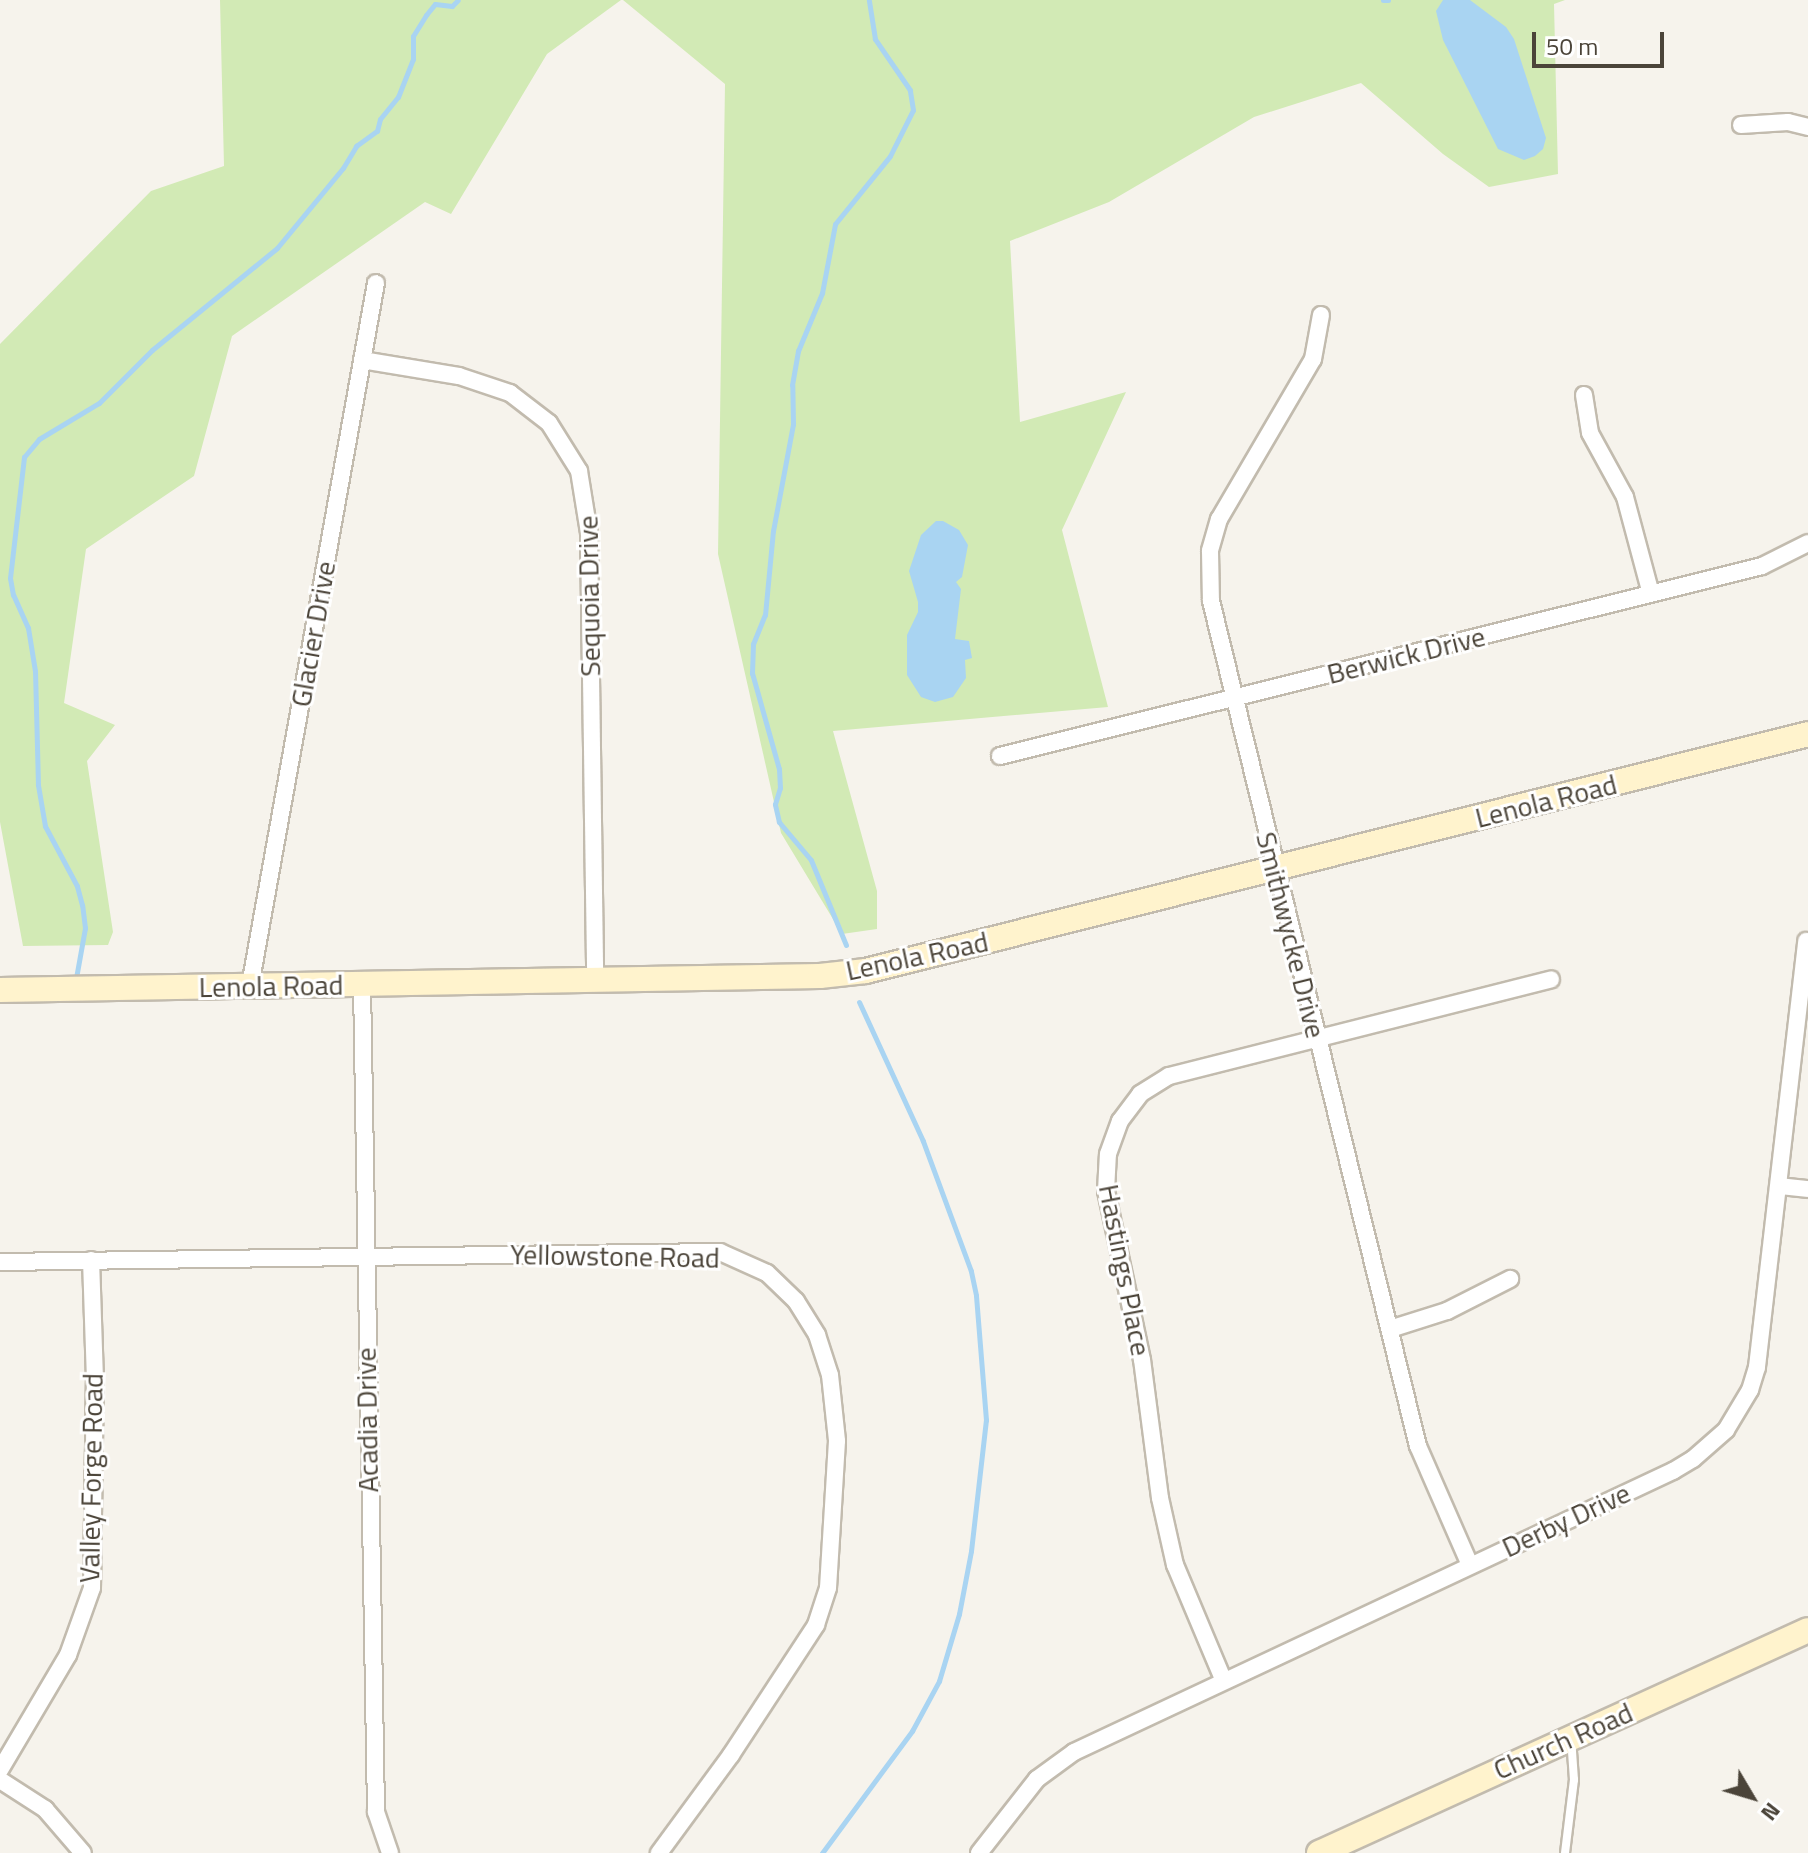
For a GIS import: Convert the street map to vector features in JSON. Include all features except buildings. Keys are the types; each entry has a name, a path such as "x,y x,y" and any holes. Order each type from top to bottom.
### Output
{"main road":[{"name":"Lenola Road","path":"0,990 820,976 866,971 1808,734"},
{"name":"Church Road","path":"1319,1853 1808,1630"}],"street":[{"path":"1741,125 1788,122 1808,127"},
{"name":"Glacier Drive","path":"250,986 376,283"},
{"name":"Smithwycke Drive","path":"1321,315 1313,359 1226,505 1212,542 1211,601 1274,869 1418,1446 1470,1565"},
{"name":"Sequoia Drive","path":"362,360 459,376 510,393 549,423 579,471 589,533 595,980"},
{"path":"1584,395 1590,433 1616,475 1625,497 1651,594"},
{"name":"Berwick Drive","path":"1000,756 1762,566 1808,543"},
{"name":"Derby Drive","path":"979,1853 1037,1779 1074,1752 1223,1679 1673,1471 1693,1459 1726,1430 1750,1390 1757,1367 1806,941"},
{"name":"Hastings Place","path":"1223,1679 1189,1604 1168,1543 1138,1337 1106,1191 1108,1154 1120,1121 1140,1094 1153,1084 1317,1037 1551,979"},
{"name":"Acadia Drive","path":"362,984 376,1812 390,1853"},
{"path":"1779,1186 1808,1189"},
{"name":"Yellowstone Road","path":"0,1262 720,1252 767,1273 796,1301 817,1335 830,1375 837,1441 828,1588 816,1625 731,1755 659,1853"},
{"name":"Valley Forge Road","path":"0,1770 68,1655 92,1588 95,1380 91,1260"},
{"path":"1390,1329 1447,1311 1510,1279"},
{"path":"0,1780 45,1809 83,1853"}],"lane":[{"path":"1565,1853 1574,1780 1570,1736"}],"green space":[{"path":"220,0 621,0 547,54 451,214 425,202 232,336 194,476 86,549 64,703 115,725 87,761 113,932 108,945 23,946 0,822 0,344 151,191 224,166"},
{"path":"623,0 1565,0 1554,4 1558,174 1489,187 1443,154 1361,83 1254,117 1109,202 1010,241 1020,422 1126,392 1062,530 1108,707 833,731 877,891 877,929 842,934 781,833 718,554 725,84"}],"water":[{"path":"1443,0 1470,0 1506,27 1514,39 1546,138 1543,149 1535,156 1524,160 1498,149 1443,40 1436,11"},
{"path":"936,521 943,521 959,530 968,545 962,577 956,582 961,589 955,639 969,641 972,658 965,660 966,678 953,697 935,702 921,697 907,675 907,635 918,612 909,571 921,535"}],"waterway":[{"path":"76,978 85,928 82,905 77,886 45,826 38,785 35,671 28,628 13,595 10,578 24,457 39,439 99,403 152,350 277,248 343,168 356,146 377,131 380,119 398,97 413,59 413,36 426,15 435,4 452,6 458,0"},
{"path":"846,945 811,860 779,822 775,804 780,788 779,769 752,673 753,644 765,615 773,531 793,424 792,385 798,351 822,293 835,224 890,156 913,110 910,90 875,39 869,0"},
{"path":"1383,0 1388,0"},
{"path":"822,1853 912,1731 939,1681 959,1614 971,1551 986,1420 976,1295 971,1271 923,1141 859,1002"}]}
